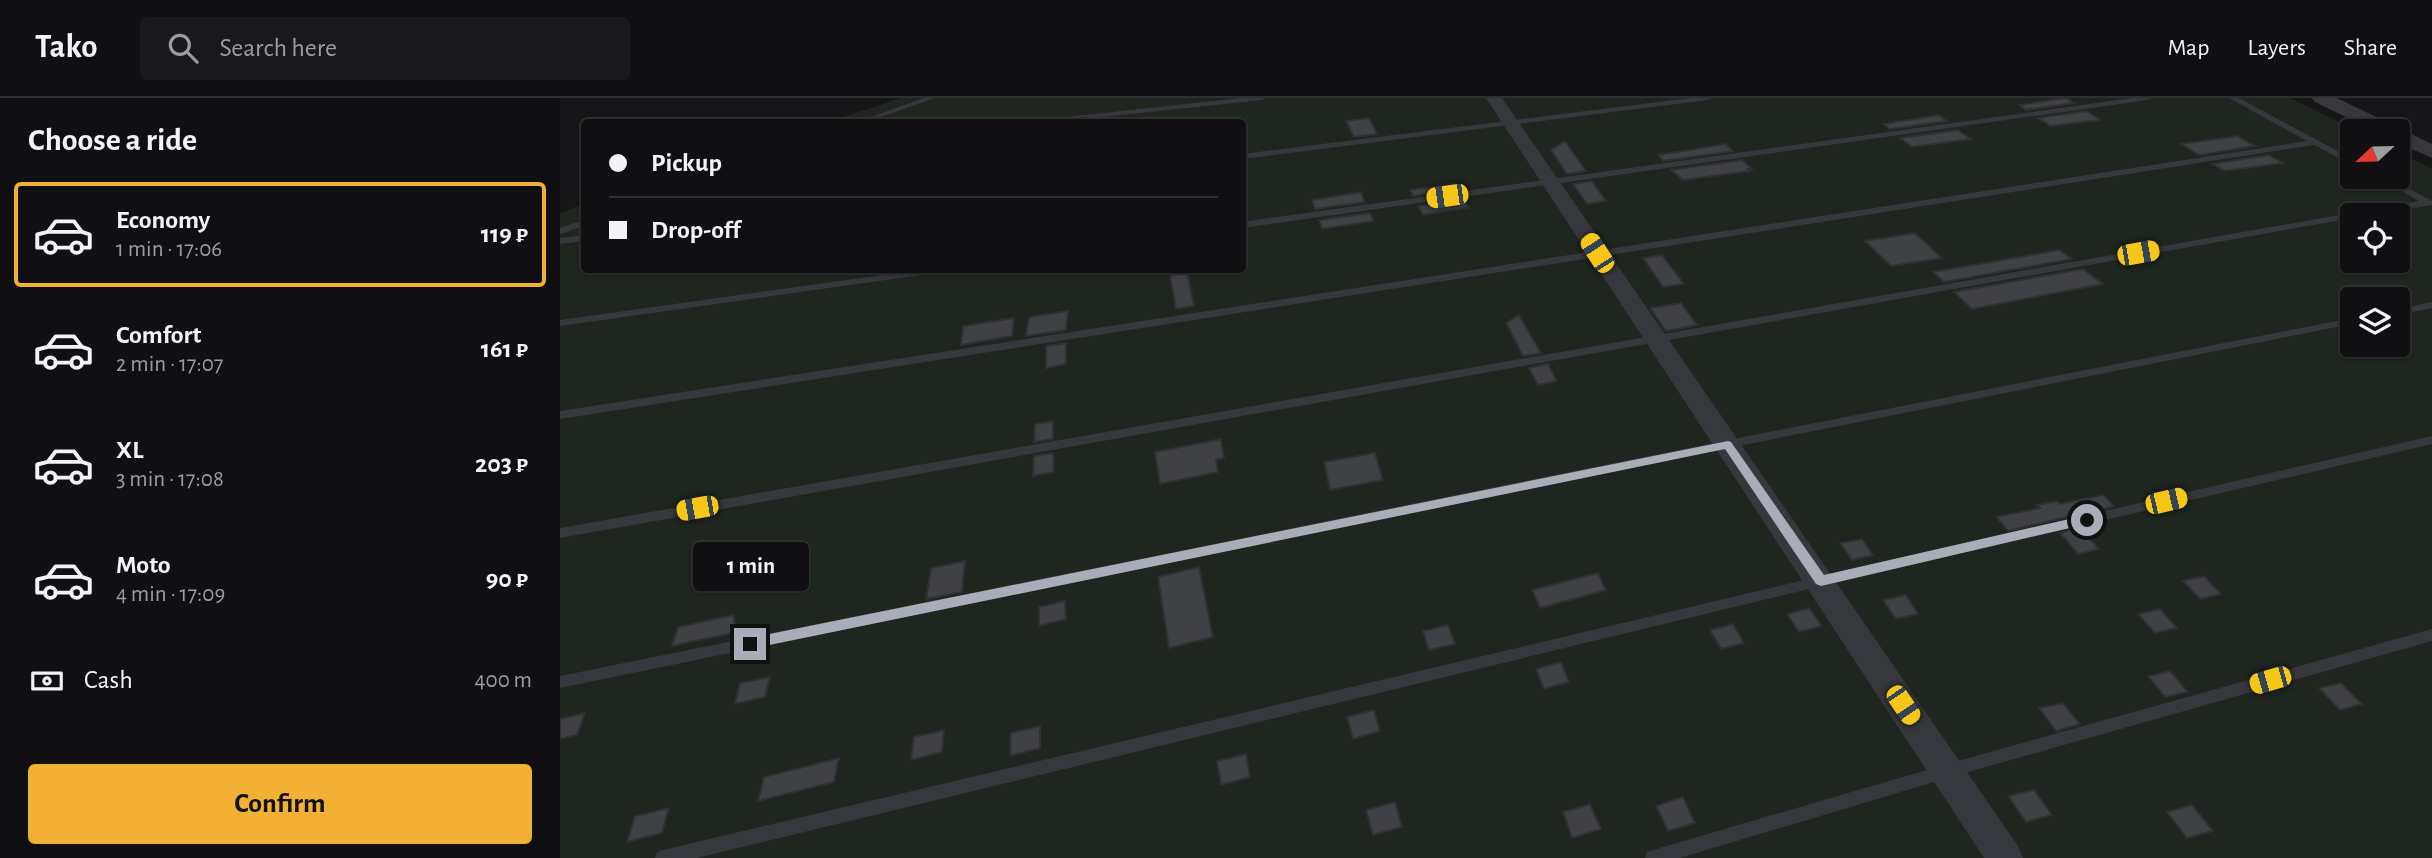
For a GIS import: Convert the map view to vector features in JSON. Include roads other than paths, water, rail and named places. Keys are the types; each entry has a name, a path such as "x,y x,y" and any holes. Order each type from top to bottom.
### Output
{"street":[{"path":"1494,98 2005,858"},
{"path":"2322,98 2365,119"},
{"path":"2410,141 2432,152"}],"lane":[{"path":"870,119 931,98"},
{"path":"1067,119 1262,98"},
{"path":"1246,156 1708,98"},
{"path":"1246,224 2148,98"},
{"path":"2233,98 2340,156"},
{"path":"560,415 2315,142"},
{"path":"2404,189 2430,203"},
{"path":"2410,206 2430,203"},
{"path":"560,533 2340,217"},
{"path":"560,232 581,224"},
{"path":"560,241 581,238"},
{"path":"560,323 913,273"},
{"path":"2410,310 2432,305"},
{"path":"560,682 1728,444 2340,323"},
{"path":"663,858 1821,581 2432,440"},
{"path":"1653,858 1947,771 2432,635"}]}
